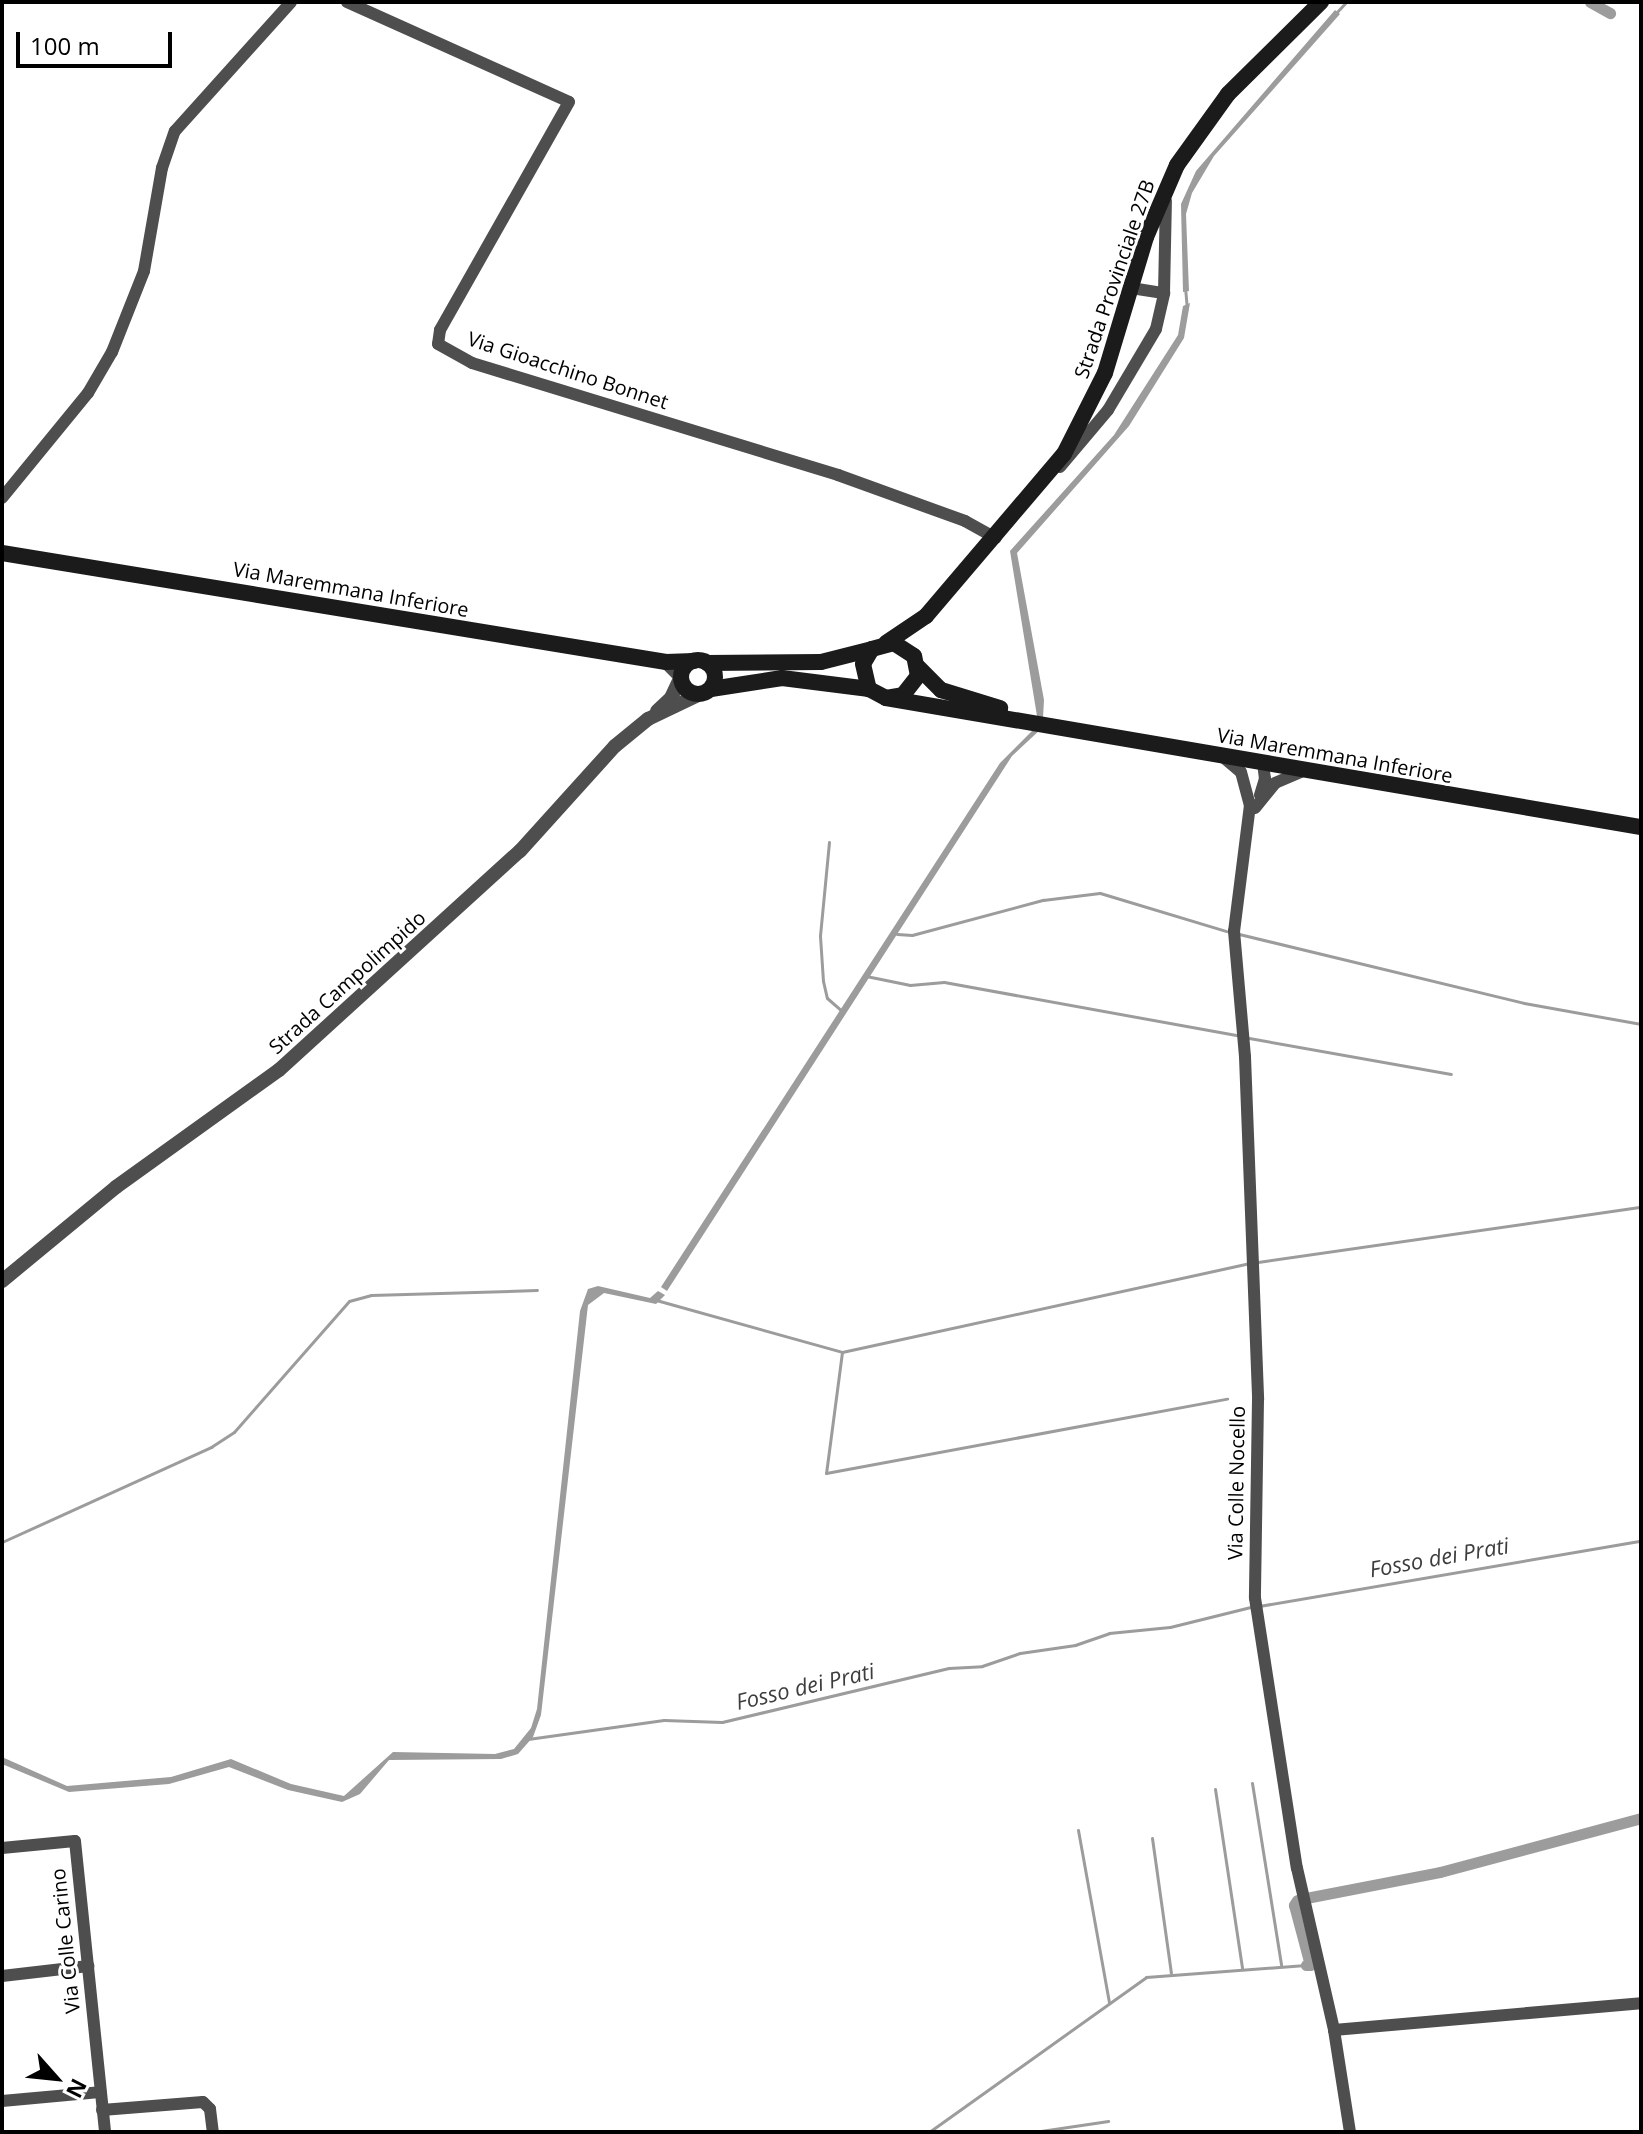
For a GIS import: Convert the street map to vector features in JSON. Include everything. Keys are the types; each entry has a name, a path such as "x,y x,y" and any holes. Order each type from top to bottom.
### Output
{"main road":[{"name":"Strada Provinciale 27B","path":"926,616 1041,485 1100,383 1172,175 1222,101 1321,2"},
{"name":"Via Maremmana Inferiore","path":"2,553 666,662 821,662 879,646 926,616"},
{"path":"706,692 714,672 700,662 681,677 685,688 706,692 782,678 869,689 886,698 910,690 926,616"},
{"path":"869,689 862,673 879,646 902,645 916,662"},
{"name":"Via Maremmana Inferiore","path":"916,662 941,690 999,707 1022,720"},
{"name":"Via Maremmana Inferiore","path":"886,698 1641,827"}],"street":[{"path":"2,498 93,386 114,348 144,271 164,158 179,125 291,2"},
{"name":"Via Gioacchino Bonnet","path":"347,2 569,102 440,330 438,344 447,351 838,475 965,521 996,538"},
{"path":"1041,485 1089,436 1129,379 1156,329 1164,293 1163,221 1172,175"},
{"path":"1131,288 1164,293"},
{"path":"648,719 671,698 681,677 666,662"},
{"name":"Strada Campolimpido","path":"2,1281 116,1187 287,1063 502,868 615,746 648,719 706,692"},
{"path":"1220,755 1241,772 1253,807"},
{"path":"1253,807 1253,778 1263,763"},
{"path":"1253,807 1278,780 1309,771"},
{"name":"Via Colle Nocello","path":"1253,807 1234,938 1244,1040 1257,1375 1255,1598 1302,1899 1334,2030 1350,2132"},
{"name":"Via Colle Carino","path":"2,1848 75,1841 105,2132"},
{"path":"2,1976 88,1966"},
{"path":"1334,2030 1641,2003"},
{"path":"2,2101 100,2092"},
{"path":"102,2110 203,2102 210,2109 213,2132"}],"shaded area":[{"path":"1335,10 1340,14 1214,156 1192,193 1186,214 1189,291 1183,292 1181,204 1196,171"},
{"path":"1190,303 1184,338 1129,426 1017,553 1044,700 1043,718 1037,716 1010,551 1114,435 1178,335 1183,306"},
{"path":"1035,728 1041,729 1012,756 667,1291 661,1287 1000,763"},
{"path":"598,1286 650,1298 658,1291 665,1295 656,1304 604,1293 588,1305 541,1715 533,1737 518,1754 501,1759 389,1760 360,1794 342,1802 288,1790 229,1767 169,1784 69,1792 2,1764 2,1757 67,1786 171,1777 231,1759 291,1784 344,1796 393,1752 495,1754 514,1749 531,1728 537,1709 580,1311 588,1289"}],"waterway":[{"path":"1335,14 1346,2"},
{"path":"1590,2 1610,13"},
{"path":"1185,287 1187,308"},
{"path":"829,842 820,936 823,981 827,998 841,1010"},
{"path":"897,934 912,935 1043,900 1100,893 1226,931"},
{"path":"1239,934 1524,1003 1641,1024"},
{"path":"866,976 910,985 944,982 1240,1036"},
{"path":"1249,1038 1451,1074"},
{"path":"1258,1262 1641,1207"},
{"path":"656,1300 842,1352 1247,1264"},
{"path":"2,1542 211,1447 234,1432 349,1301 371,1295 537,1290"},
{"path":"842,1352 826,1473 1227,1399"},
{"name":"Fosso dei Prati","path":"1259,1606 1641,1541"},
{"name":"Fosso dei Prati","path":"528,1739 664,1720 722,1722 949,1668 982,1666 1020,1653 1075,1645 1109,1633 1170,1627 1251,1607"},
{"path":"1252,1783 1281,1965"},
{"path":"1215,1789 1242,1968"},
{"path":"1306,1898 1440,1872 1641,1818"},
{"path":"1078,1830 1109,2003"},
{"path":"1152,1838 1171,1973"},
{"path":"1297,1900 1294,1905 1310,1965 1306,1965"},
{"path":"929,2132 1146,1977 1306,1965"},
{"path":"1034,2132 1108,2121"}]}
